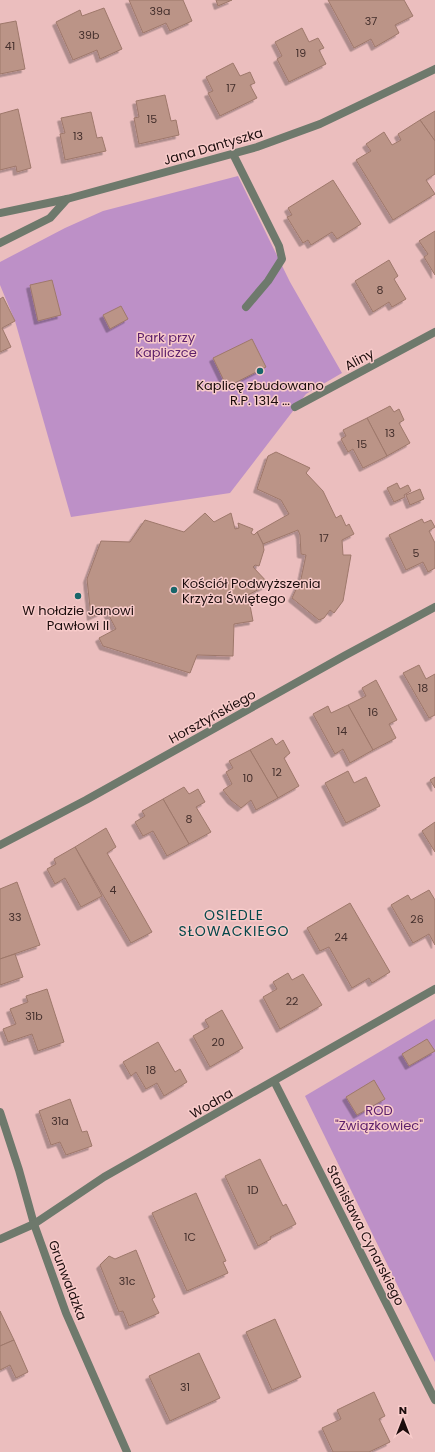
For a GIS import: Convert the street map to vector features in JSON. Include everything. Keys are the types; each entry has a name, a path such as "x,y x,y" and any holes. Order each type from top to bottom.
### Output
{"street":[{"name":"Jana Dantyszka","path":"0,213 67,198 233,154 320,124 435,69"},
{"path":"233,154 279,246 282,259 268,281 246,306"},
{"path":"0,243 50,218 67,198"},
{"name":"Aliny","path":"295,408 435,332"},
{"name":"Horsztyńskiego","path":"0,845 86,800 435,607"},
{"name":"Wodna","path":"0,1239 34,1224 104,1177 435,989"},
{"name":"Stanisława Cynarskiego","path":"274,1081 435,1400"},
{"name":"Grunwaldzka","path":"0,1112 19,1170 34,1224 66,1313 127,1452"}],"green space":[{"name":"Park przy Kapliczce","path":"238,176 290,282 342,373 306,394 230,493 71,517 15,321 0,285 0,262 65,228 103,211"},
{"name":"ROD \"Związkowiec\"","path":"435,1019 435,1362 305,1096"}],"building":[{"path":"129,0 183,0 192,21 170,31 166,23 143,33"},
{"path":"216,0 232,0 218,6"},
{"path":"328,0 404,0 413,16 395,25 399,33 375,47 371,39 354,48"},
{"path":"104,8 122,49 100,59 97,50 73,60 56,22 80,10 82,16"},
{"path":"16,21 25,69 0,74 0,24"},
{"path":"302,28 309,42 318,38 324,48 319,50 326,64 289,82 277,59 282,56 275,42"},
{"path":"233,63 240,76 250,72 255,83 250,85 257,98 220,116 208,93 213,91 206,77"},
{"path":"165,95 171,121 176,120 179,135 139,144 134,118 139,117 136,101"},
{"path":"18,109 31,168 17,172 16,166 0,170 0,114"},
{"path":"435,111 435,141 420,120"},
{"path":"91,112 97,138 102,137 106,151 65,160 60,134 65,133 61,118"},
{"path":"420,120 435,141 435,174 426,180 435,194 393,220 356,160 371,151 366,144 384,132 392,145 401,140 398,134"},
{"path":"333,180 361,224 337,239 332,232 311,245 308,240 303,243 287,217 292,215 288,208"},
{"path":"435,231 435,275 424,257 428,254 419,241"},
{"path":"389,260 398,276 394,279 406,299 392,307 389,302 373,312 355,281"},
{"path":"52,280 61,315 38,321 30,285"},
{"path":"3,297 15,321 2,328 11,347 0,352 0,299"},
{"path":"121,306 128,319 110,329 103,315"},
{"path":"252,339 266,367 227,387 213,358"},
{"path":"390,406 394,412 399,409 404,420 399,423 410,443 387,456 367,418"},
{"path":"367,418 387,456 363,468 353,449 348,452 341,439 346,436 343,430"},
{"path":"276,452 310,468 306,473 323,491 336,518 341,515 346,526 349,524 354,534 342,540 343,555 351,555 343,601 334,613 330,610 324,618 319,620 292,598 301,579 306,555 301,554 300,535 298,530 263,544 257,532 289,514 281,500 257,489 268,456"},
{"path":"397,483 400,489 408,485 411,491 404,495 405,497 394,502 387,488"},
{"path":"420,489 424,499 410,505 406,495"},
{"name":"Kościół Podwyższenia Krzyża Świętego","path":"205,513 214,522 231,513 235,529 239,528 238,523 253,529 251,533 254,535 257,532 263,544 264,550 259,566 255,565 253,567 269,584 248,595 253,621 234,624 233,656 197,655 190,673 103,646 99,638 116,629 106,610 91,617 87,579 101,541 130,542 145,520 184,532"},
{"path":"422,519 424,523 431,520 435,527 429,531 435,543 435,568 428,572 423,562 406,570 389,535"},
{"path":"419,665 426,679 435,674 435,715 429,718 403,673"},
{"path":"376,680 397,720 389,724 396,738 373,750 348,705 366,696 362,688"},
{"path":"348,705 373,750 350,763 343,749 335,754 313,714 328,706 331,713"},
{"path":"272,738 276,745 283,740 290,753 284,758 299,786 278,798 250,750"},
{"path":"250,750 278,798 256,810 251,800 241,808 231,800 223,790 232,784 226,772 233,768 229,761"},
{"path":"348,771 354,783 366,777 380,806 346,823 325,783"},
{"path":"435,777 435,788 430,780"},
{"path":"184,787 189,794 198,789 205,802 196,807 211,832 189,844 163,799"},
{"path":"163,799 189,844 167,856 153,831 143,836 135,822 145,816 142,811"},
{"path":"435,822 435,852 422,831"},
{"path":"106,828 116,847 107,853 152,932 131,943 75,847"},
{"path":"75,847 102,896 81,907 65,878 55,884 47,869 56,864 54,859"},
{"path":"17,882 40,945 0,959 0,889"},
{"path":"429,890 435,900 435,945 429,934 413,943 391,905 408,895 411,900"},
{"path":"350,903 390,972 372,983 369,978 352,988 329,947 320,951 307,928"},
{"path":"15,954 23,977 0,985 0,959"},
{"path":"288,973 292,980 303,974 322,1005 280,1029 263,997 277,989 273,982"},
{"path":"47,989 64,1042 38,1051 32,1034 8,1042 3,1029 16,1024 10,1009 28,1002 26,996"},
{"path":"222,1010 243,1048 210,1067 193,1036 209,1027 205,1020"},
{"path":"427,1039 435,1051 409,1066 402,1054"},
{"path":"158,1042 175,1072 180,1069 187,1082 164,1096 157,1083 146,1089 136,1072 131,1076 123,1062"},
{"path":"374,1080 385,1099 357,1115 346,1097"},
{"path":"70,1099 82,1132 87,1131 92,1146 66,1155 60,1142 51,1145 39,1111"},
{"path":"260,1159 283,1206 286,1204 296,1224 270,1237 271,1239 258,1246 225,1176"},
{"path":"196,1193 226,1261 223,1262 228,1273 187,1291 152,1213"},
{"path":"136,1250 155,1297 152,1299 159,1313 129,1326 123,1311 119,1312 100,1265 109,1256 115,1259"},
{"path":"0,1311 14,1340 0,1346"},
{"path":"275,1319 301,1377 272,1390 246,1332"},
{"path":"14,1340 28,1372 16,1378 10,1365 0,1370 0,1346"},
{"path":"199,1353 220,1398 170,1421 149,1376"},
{"path":"374,1392 385,1416 379,1419 390,1442 369,1452 333,1452 322,1428 341,1419 337,1410"}],"place":[{"name":"Kaplicę zbudowano R.P. 1314 ...","path":"260,371"},
{"name":"Kościół Podwyższenia Krzyża Świętego","path":"174,590"},
{"name":"W hołdzie Janowi Pawłowi II","path":"78,596"}],"district":[{"name":"OSIEDLE SŁOWACKIEGO","path":"234,924"}]}
